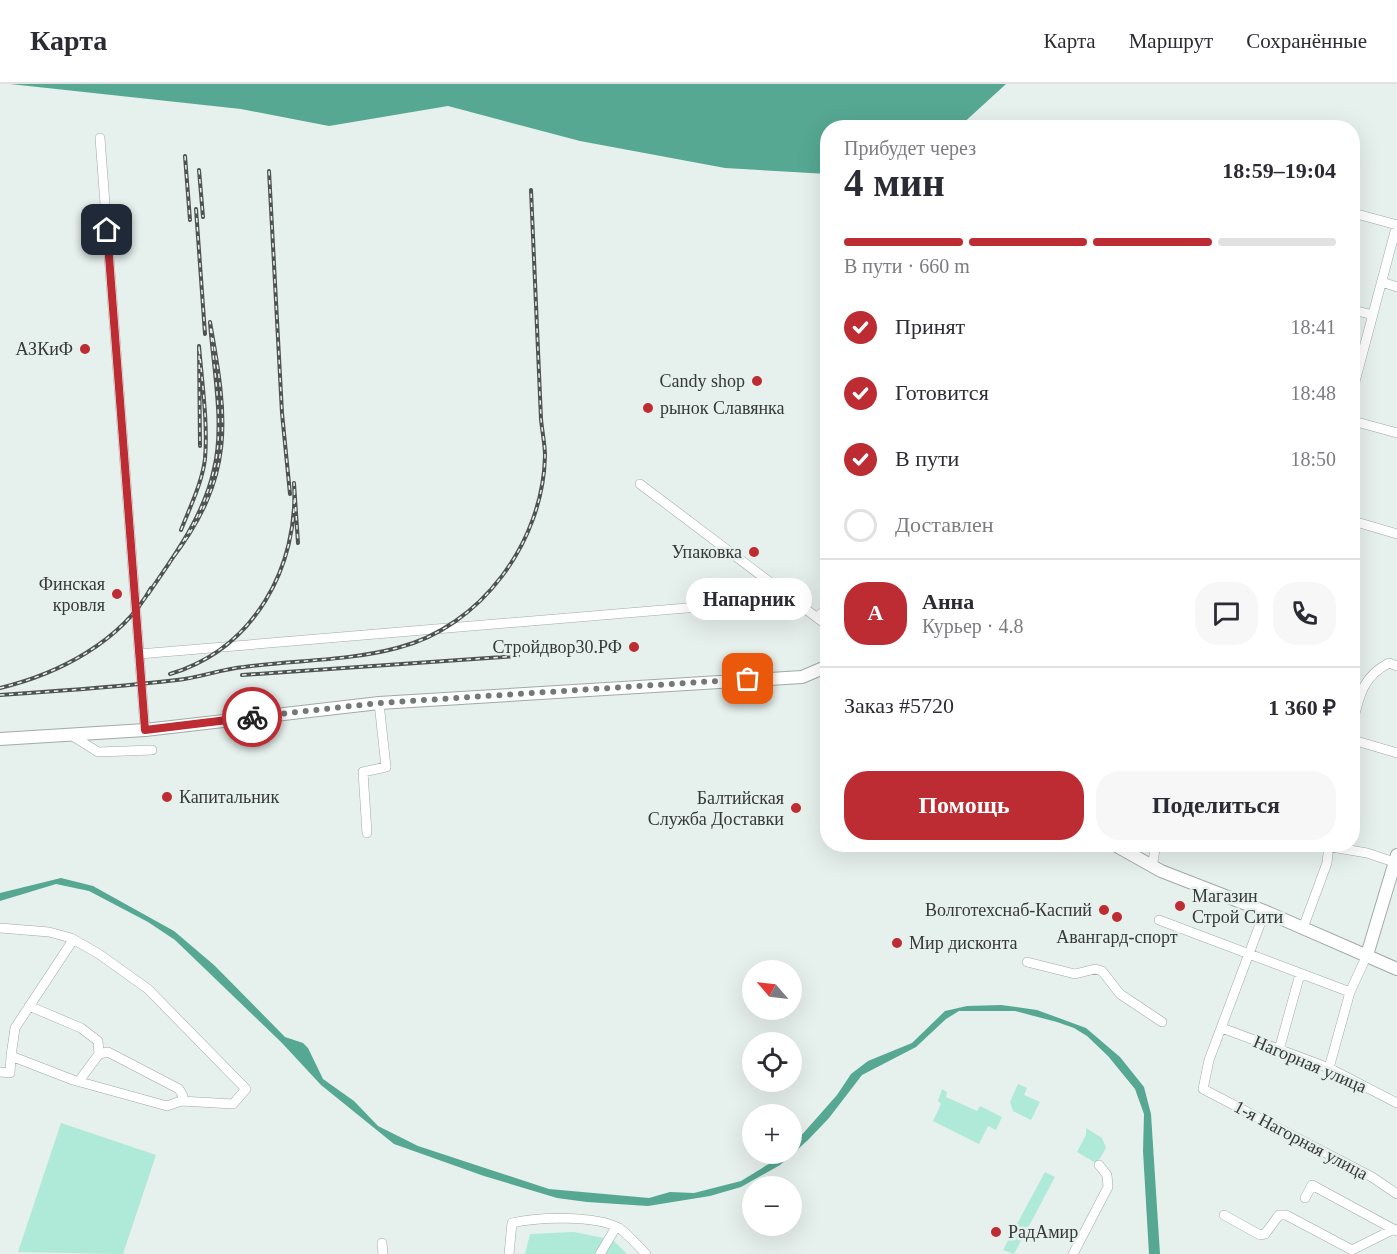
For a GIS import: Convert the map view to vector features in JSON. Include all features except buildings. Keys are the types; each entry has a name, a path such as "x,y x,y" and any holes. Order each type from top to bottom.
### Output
{"main road":[{"path":"0,740 145,730 379,703 802,676 820,669"},
{"path":"1126,852 1152,867 1265,911 1397,969"},
{"path":"1367,955 1396,860"}],"street":[{"path":"100,138 145,730"},
{"path":"1360,215 1397,225 1360,363"},
{"path":"1382,282 1397,287"},
{"path":"1360,312 1373,315"},
{"path":"1360,423 1397,433"},
{"path":"640,484 820,619"},
{"path":"1360,523 1397,534"},
{"path":"139,654 793,599"},
{"path":"1360,692 1366,678 1389,663 1397,666"},
{"path":"367,833 363,772 386,767 379,703"},
{"path":"71,735 98,752 152,750"},
{"path":"1360,742 1397,753"},
{"path":"1152,867 1155,852"},
{"path":"1303,928 1327,863 1328,852"},
{"path":"1360,852 1396,860"},
{"path":"1222,1028 1265,911"},
{"path":"1159,920 1350,992"},
{"path":"0,928 49,932 73,940 148,989 246,1089 233,1104 181,1101 167,1106 79,1081 11,1056"},
{"path":"0,1072 10,1073 15,1028 73,940"},
{"path":"1329,1068 1350,992 1367,955"},
{"path":"1027,962 1075,974 1095,969 1102,971 1120,994 1162,1022"},
{"path":"1279,1050 1300,974"},
{"path":"29,1006 81,1028 98,1041 99,1054 79,1081"},
{"name":"Нагорная улица","path":"1222,1028 1329,1068 1397,1102"},
{"name":"1-я Нагорная улица","path":"1222,1028 1209,1060 1203,1089 1372,1177 1397,1194"},
{"path":"99,1054 108,1052 179,1089 183,1096 181,1101"},
{"path":"1073,1254 1108,1187 1107,1175 1099,1165"},
{"path":"1305,1198 1312,1185 1396,1230"},
{"path":"1224,1215 1260,1235 1265,1234 1279,1215 1287,1215 1352,1251 1396,1230"},
{"path":"509,1254 512,1223 527,1220 596,1220 616,1227 646,1254"},
{"path":"600,1254 616,1227"},
{"path":"382,1243 383,1254"}],"shaded area":[{"path":"10,84 1006,84 967,120 820,120 820,174 725,168 580,141 448,106 329,126 241,109"},
{"path":"61,878 93,886 174,931 214,965 285,1037 303,1043 308,1048 323,1079 354,1101 378,1126 418,1146 549,1189 649,1198 670,1192 694,1193 742,1180 742,1186 710,1196 648,1206 587,1202 557,1198 484,1176 394,1144 321,1085 282,1043 175,940 148,922 89,891 56,884 0,901 0,893"},
{"path":"1001,1005 1037,1010 1086,1028 1120,1057 1144,1087 1151,1114 1160,1254 1149,1254 1143,1151 1144,1114 1135,1089 1108,1056 1087,1036 1057,1022 1015,1011 959,1011 946,1019 916,1047 862,1075 829,1118 802,1145 802,1135 837,1095 851,1074 868,1061 912,1043 945,1011 967,1006"},
{"path":"1018,1084 1027,1088 1024,1095 1040,1102 1031,1120 1013,1111 1010,1102"},
{"path":"942,1089 947,1092 946,1097 977,1111 980,1106 1002,1117 996,1130 988,1126 979,1144 933,1121 941,1104 938,1101"},
{"path":"61,1123 156,1155 123,1254 18,1252"},
{"path":"1086,1128 1102,1138 1106,1148 1099,1160 1094,1162 1077,1152 1086,1135"},
{"path":"769,1164 780,1165 760,1176 749,1176"},
{"path":"1045,1172 1055,1177 1014,1254 1003,1250"},
{"path":"574,1232 613,1240 627,1254 525,1254 530,1234"}],"railway":[{"path":"185,156 190,220"},
{"path":"199,170 203,217"},
{"path":"269,171 282,413 290,494"},
{"path":"0,695 177,680 235,668 341,658 378,652 427,637 455,621 480,601 502,576 519,549 533,519 542,488 545,451 541,419 531,190"},
{"path":"196,209 205,334"},
{"path":"148,594 196,519 214,469 218,415 210,322 220,389 221,447 216,474 207,501 192,530 171,560"},
{"path":"181,530 198,486 205,459 205,417 199,346 200,446"},
{"path":"170,674 200,662 226,645 247,625 265,601 279,574 289,545 294,514 294,483 298,543"},
{"path":"0,688 44,674 86,653 123,624 151,588"},
{"path":"242,675 518,656"}],"way so far":[{"path":"252,717 379,703 748,679"}],"place":[{"name":"АЗКиФ","path":"85,349"},
{"name":"Candy shop","path":"757,381"},
{"name":"рынок Славянка","path":"648,408"},
{"name":"Упаковка","path":"754,552"},
{"name":"Финская кровля","path":"117,594"},
{"name":"Стройдвор30.РФ","path":"634,647"},
{"name":"Напарник","path":"748,679"},
{"name":"Капитальник","path":"167,797"},
{"name":"Балтийская Служба Доставки","path":"796,808"},
{"name":"Магазин Строй Сити","path":"1180,906"},
{"name":"Волготехснаб-Каспий","path":"1104,910"},
{"name":"Авангард-cпорт","path":"1117,917"},
{"name":"Мир дисконта","path":"897,943"},
{"name":"РадАмир","path":"996,1232"}],"route":[{"path":"107,230 145,730 252,717"}]}
